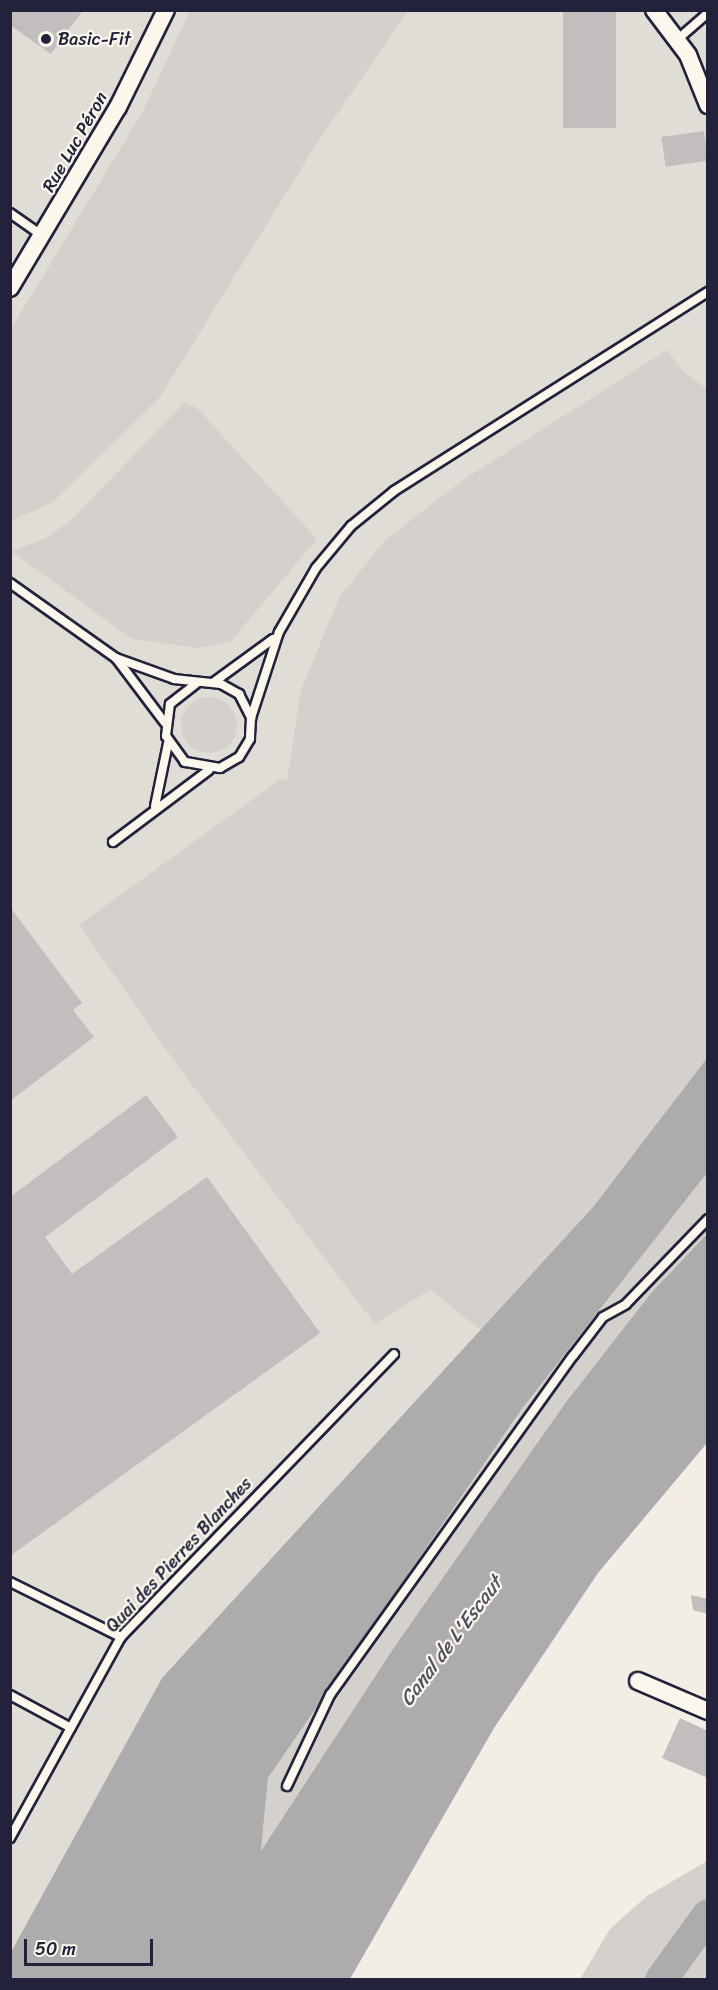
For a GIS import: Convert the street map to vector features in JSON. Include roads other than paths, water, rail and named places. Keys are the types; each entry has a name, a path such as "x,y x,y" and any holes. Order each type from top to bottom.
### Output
{"street":[{"name":"Rue Luc Péron","path":"10,288 43,236 166,10"},
{"path":"654,10 678,39 708,105"},
{"path":"638,1681 708,1711"}],"lane":[{"path":"678,39 708,13"},
{"path":"10,213 43,236"},
{"path":"113,842 155,807 243,752 251,718 279,632 323,558 366,512 708,292"},
{"path":"10,583 116,658 165,723"},
{"path":"116,658 197,683 214,682 256,656 279,632"},
{"path":"214,682 239,694 251,718"},
{"path":"155,807 168,743 165,723 174,698 197,683"},
{"path":"168,743 185,762 213,769"},
{"path":"287,1786 330,1695 573,1356 603,1317 626,1304 708,1219"},
{"name":"Quai des Pierres Blanches","path":"10,1838 121,1637 394,1354"},
{"path":"10,1582 121,1637"},
{"path":"10,1695 71,1728"}],"water":[{"name":"Canal de L'Escaut","path":"707,1058 707,1173 521,1410 268,1778 261,1851 395,1646 566,1402 651,1293 707,1234 707,1443 598,1573 494,1728 350,1979 11,1979 11,1952 162,1678 593,1207"}],"waterway":[{"path":"661,1980 708,1915"}],"place":[{"name":"Basic-Fit","path":"46,39"}]}
